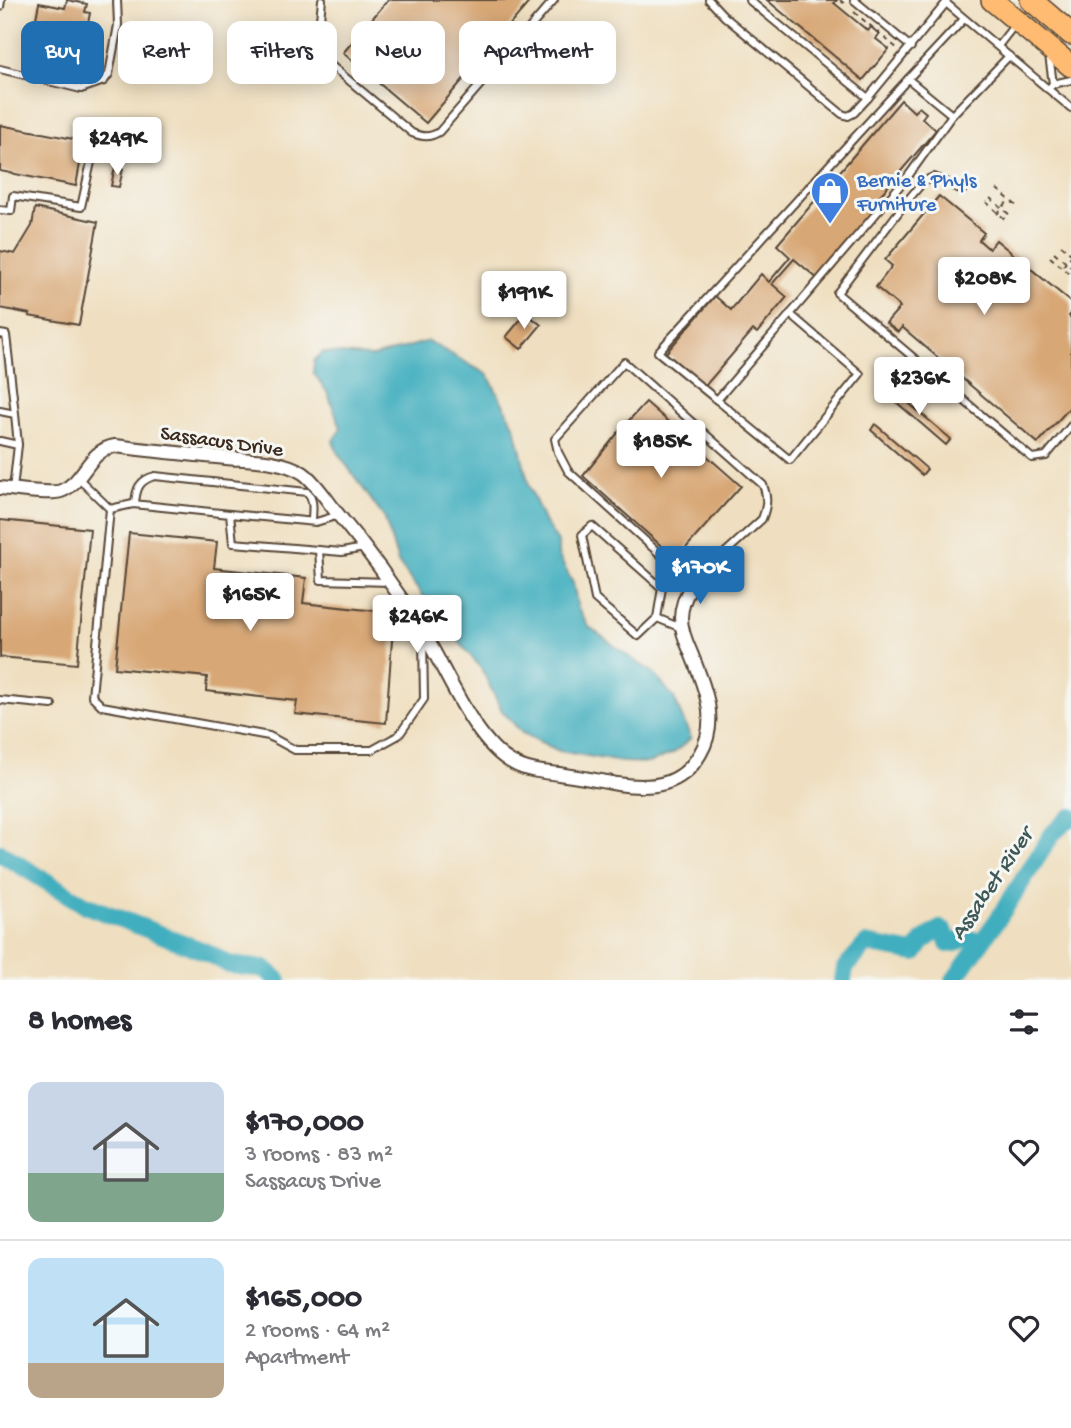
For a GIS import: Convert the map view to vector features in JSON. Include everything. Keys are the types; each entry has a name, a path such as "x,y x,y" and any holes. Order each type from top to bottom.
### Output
{"highway":[{"path":"992,0 1071,66"},
{"path":"1031,0 1071,34"}],"street":[{"name":"Sassacus Drive","path":"7,488 58,492 69,486 94,458 110,447 275,463 299,471 339,515 389,582 423,632 489,744 507,760 532,770 628,785 646,787 668,782 687,770 699,756 708,737 710,719 707,700 681,620 683,603 692,583"}],"lane":[{"path":"0,7 1,0"},
{"path":"0,69 81,89 104,81 109,74 118,25 117,0"},
{"path":"323,0 318,39 321,57 412,133 425,137 439,132 554,0"},
{"path":"709,0 725,17 842,114 848,116 868,98 945,1 1009,56 1051,87 1071,108"},
{"path":"749,0 868,98"},
{"path":"853,0 911,47"},
{"path":"790,314 860,374 790,460 658,352 964,19"},
{"path":"998,46 1017,21"},
{"path":"1047,46 1051,87"},
{"path":"717,400 909,175 952,115 1009,56"},
{"path":"908,79 952,115"},
{"path":"1051,87 1071,80"},
{"path":"0,210 11,211 13,196 81,207 95,144"},
{"path":"962,191 933,177 923,182 837,293 1032,458 1046,456 1071,426"},
{"path":"0,334 6,335 18,445 7,488"},
{"path":"624,362 763,485 766,492 766,507 762,519 692,583 568,471 558,452 555,439 624,362"},
{"path":"0,411 15,414"},
{"path":"0,441 18,445"},
{"path":"135,504 139,484 149,477 221,482 307,492 313,503 312,521"},
{"path":"78,478 110,509"},
{"path":"110,509 135,504 316,522 339,515"},
{"path":"110,509 92,696 102,706 269,736 295,750 372,750 399,735 424,699 423,632"},
{"path":"230,514 233,543 342,552 365,548"},
{"path":"592,526 662,588 657,618 638,636 595,599 582,535 592,526"},
{"path":"319,550 321,580 389,582"},
{"path":"657,618 683,629"},
{"path":"0,700 52,705"}],"path":[{"path":"840,0 899,49 899,52"},
{"path":"997,189 1019,208"},
{"path":"990,198 1012,216"},
{"path":"997,213 1009,200"},
{"path":"986,202 1007,221"},
{"path":"1060,245 1071,255 1062,267"},
{"path":"1055,252 1071,267"},
{"path":"1050,257 1071,275"}],"water":[{"path":"428,341 488,375 515,427 529,486 544,521 558,542 558,555 573,583 578,608 588,626 654,673 674,698 691,738 674,753 649,763 621,762 559,751 522,733 502,711 481,668 434,612 398,562 385,519 337,452 333,441 341,428 327,392 313,372 314,361 323,352 373,357"}],"building":[{"path":"67,0 87,4 85,12 90,13 88,21 35,21 39,3 65,8"},
{"path":"388,0 531,0 513,21 459,21 459,84 426,123 380,84 445,84 445,21 370,21"},
{"path":"767,0 837,0 834,3 868,31 871,27 879,34 876,39 889,49 863,80"},
{"path":"351,44 351,60 343,53"},
{"name":"Bernie & Phyls Furniture","path":"901,100 914,112 919,107 926,113 922,118 936,130 877,199 882,204 818,279 794,259 772,284 787,297 757,333 753,330 705,386 666,353 715,296 731,310 761,274 769,282 790,257 777,245"},
{"path":"0,125 84,141 76,186 0,171"},
{"path":"115,167 123,169 119,187 111,186"},
{"path":"939,196 984,233 979,240 989,249 996,240 1071,302 1071,406 1038,443 902,327 898,332 886,323 900,307 876,287 892,266 885,260"},
{"path":"35,208 98,222 79,325 0,308 0,251 15,254 32,226"},
{"path":"526,313 541,325 521,349 506,337"},
{"path":"891,388 951,439 946,445 887,394"},
{"path":"646,402 741,486 676,559 583,476"},
{"path":"875,424 927,469 922,475 871,430"},
{"path":"0,520 90,529 77,664 0,657"},
{"path":"129,533 217,542 214,568 306,578 303,603 394,613 386,723 295,714 297,701 206,691 207,677 115,668"}],"waterway":[{"name":"Assabet River","path":"954,980 998,919 1053,833 1071,817"},
{"path":"0,853 85,905 206,952 230,965 265,969 278,980"},
{"path":"843,980 845,968 866,944 915,953 924,940 940,929 945,932 948,944 966,937 981,943"}],"place":[{"name":"Bernie & Phyls Furniture","path":"830,225"}]}
